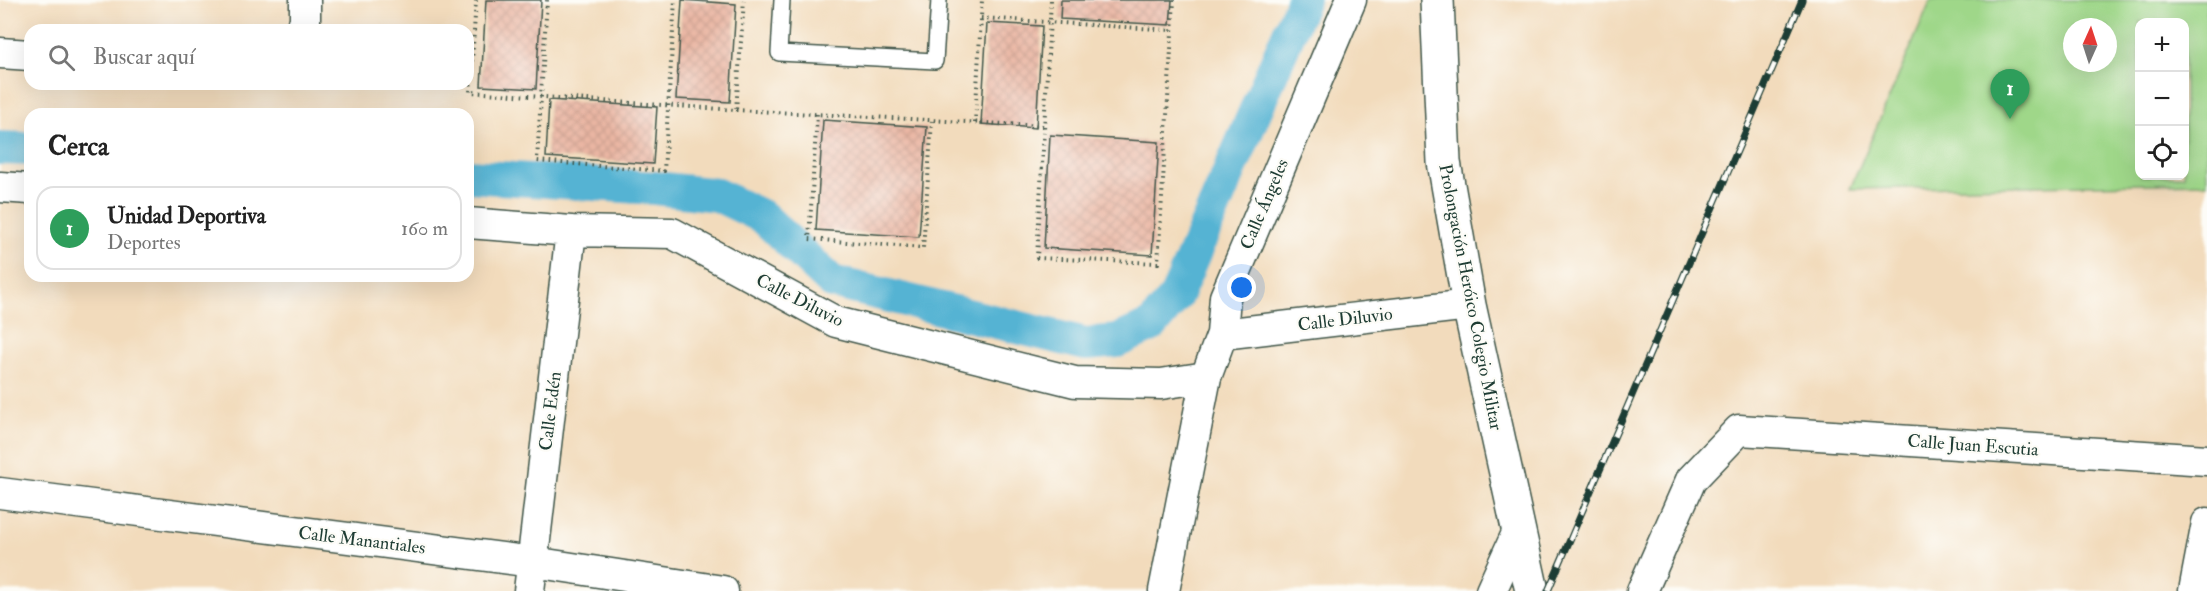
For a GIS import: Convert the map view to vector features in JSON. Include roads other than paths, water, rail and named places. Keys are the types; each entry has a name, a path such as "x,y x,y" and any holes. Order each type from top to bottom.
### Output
{"street":[{"path":"304,24 305,0"},
{"name":"Calle Ángeles","path":"1164,591 1206,377 1222,334 1225,297 1351,0"},
{"name":"Prolongación Heróico Colegio Militar","path":"1437,0 1444,162 1469,305 1532,591"},
{"path":"0,53 24,55"},
{"path":"0,187 24,189"},
{"name":"Calle Diluvio","path":"474,223 571,231 672,233 836,322 1074,382 1161,384 1206,377"},
{"name":"Calle Edén","path":"531,577 571,231"},
{"name":"Calle Diluvio","path":"1222,334 1469,305"},
{"name":"Calle Juan Escutia","path":"1642,591 1691,480 1739,430 2207,460"},
{"name":"Calle Manantiales","path":"0,493 531,577 723,591"},
{"path":"2194,591 2207,523"},
{"path":"1491,591 1519,529"}],"lane":[{"path":"782,0 779,52 935,61 939,0"}],"waterway":[{"path":"474,176 655,188 717,195 763,217 832,282 1086,344 1117,341 1152,325 1176,296 1303,0"},
{"path":"0,148 24,149"}],"railway":[{"path":"1548,591 1802,0"}],"place":[{"name":"Unidad Deportiva","path":"2010,119"}]}
